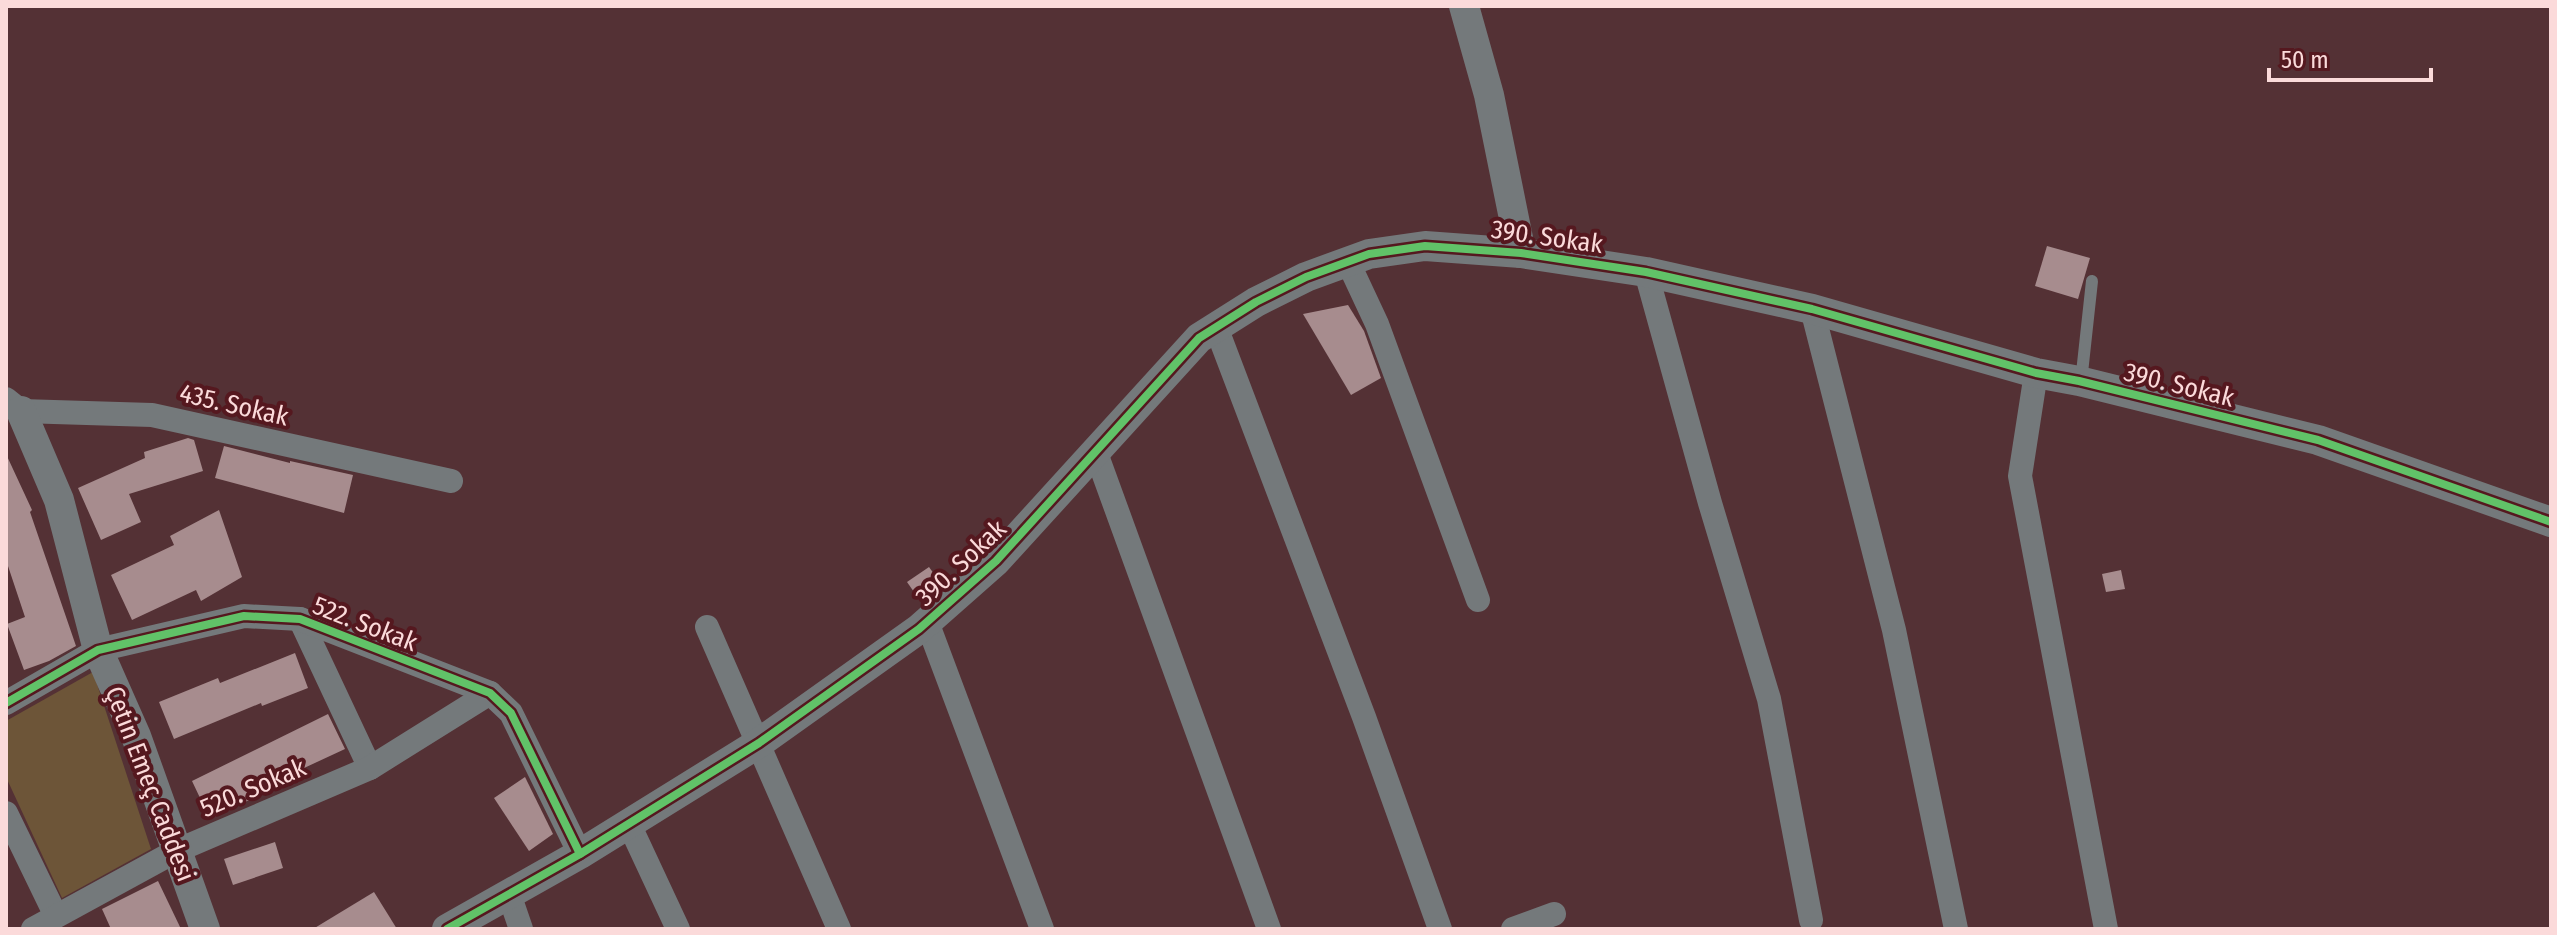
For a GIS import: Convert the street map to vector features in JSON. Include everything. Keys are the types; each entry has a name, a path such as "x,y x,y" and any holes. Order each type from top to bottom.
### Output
{"street":[{"path":"1464,6 1489,95 1521,253"},
{"name":"390. Sokak","path":"447,929 580,854 759,743 927,622 996,561 1199,338 1256,302 1306,277 1369,254 1425,246 1521,253 1646,272 1812,309 2036,373 2318,440 2551,522"},
{"path":"1348,262 1377,324 1478,600"},
{"path":"1646,272 1710,503 1769,699 1811,920"},
{"path":"1812,309 1894,630 1956,929"},
{"path":"1216,327 1364,717 1440,929"},
{"path":"2036,373 2020,476 2106,929"},
{"name":"435. Sokak","path":"14,405 152,415 451,481"},
{"name":"Çetin Emeç Caddesi","path":"14,405 59,500 98,650 136,736 205,929"},
{"path":"1096,453 1269,929"},
{"name":"522. Sokak","path":"6,703 98,650 244,616 300,619 490,693 511,713 580,854"},
{"path":"300,619 370,768"},
{"path":"927,622 1042,929"},
{"path":"707,627 839,929"},
{"name":"520. Sokak","path":"33,929 176,851 370,768 490,693"},
{"path":"6,813 56,916"},
{"path":"629,824 678,929"},
{"path":"509,894 521,929"},
{"path":"1513,929 1554,914"}],"lane":[{"path":"2081,382 2092,281"}],"shaded area":[{"path":"93,672 151,849 62,898 6,777 6,721"}],"building":[{"path":"2047,246 2090,258 2078,299 2035,286"},
{"path":"1348,305 1364,331 1381,378 1351,395 1303,314"},
{"path":"188,438 194,440 203,471 129,494 141,522 101,540 78,488 145,458 144,452"},
{"path":"224,446 353,475 344,513 215,478"},
{"path":"6,454 32,510 30,512 76,646 24,670 7,624 25,617 6,560"},
{"path":"219,510 242,577 201,601 196,590 132,620 111,575 174,545 170,536"},
{"path":"929,567 942,585 921,602 907,582"},
{"path":"2121,570 2125,589 2106,592 2102,574"},
{"path":"295,653 308,688 262,706 261,703 174,739 159,702 218,678 220,683"},
{"path":"328,714 345,749 261,788 264,793 210,819 192,781"},
{"path":"525,777 553,834 529,851 494,798"},
{"path":"275,842 283,868 233,885 224,859"},
{"path":"158,881 181,929 111,929 102,909"},
{"path":"374,892 397,929 313,929"}],"cycle path":[{"path":"447,929 580,854 759,743 919,629 996,561 1199,338 1256,302 1306,277 1369,254 1425,246 1521,253 1646,272 1812,309 2036,373 2318,440 2551,522"},
{"path":"6,703 98,650 244,616 300,619 490,693 511,713 580,854"}]}
